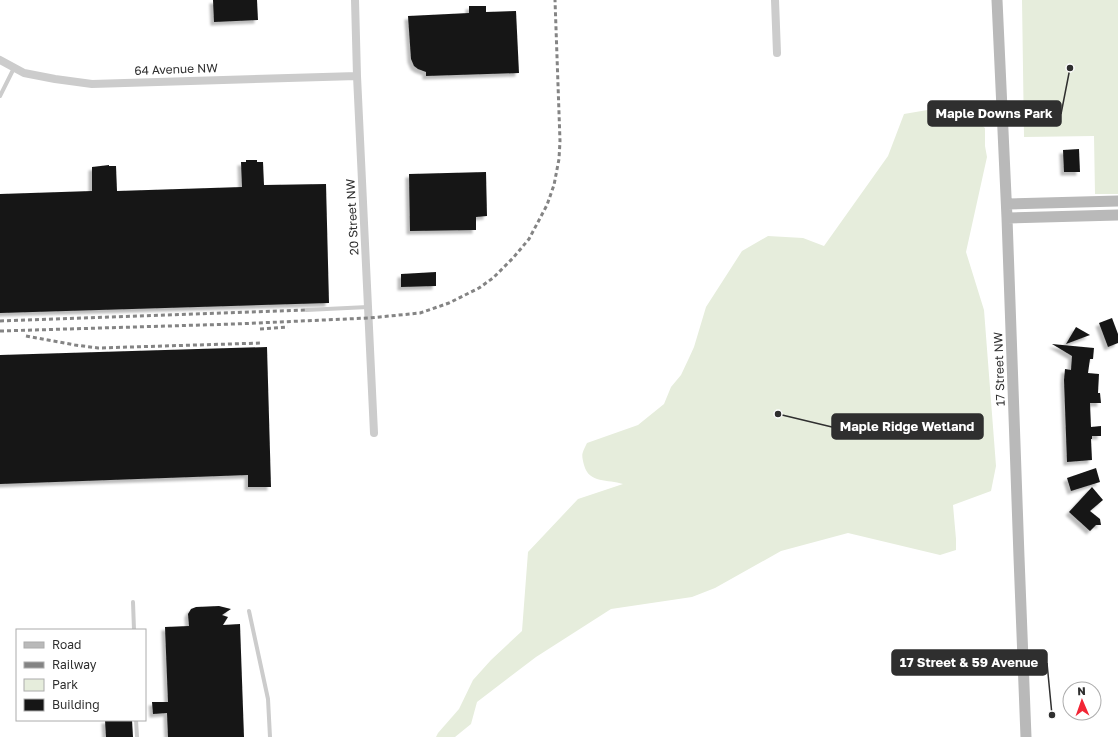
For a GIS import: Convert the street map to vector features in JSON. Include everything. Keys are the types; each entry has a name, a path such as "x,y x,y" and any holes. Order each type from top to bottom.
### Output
{"main road":[{"name":"17 Street NW","path":"997,0 1007,204 1026,737"},
{"path":"1007,204 1118,200"},
{"path":"1007,218 1118,215"}],"street":[{"name":"20 Street NW","path":"355,0 357,76 374,433"},
{"path":"775,0 777,53"},
{"name":"64 Avenue NW","path":"0,60 24,73 92,84 357,76"}],"lane":[{"path":"0,96 14,68"},
{"path":"306,310 368,307"},
{"path":"133,602 134,629"},
{"path":"249,611 268,699 270,737"},
{"path":"136,721 137,737"}],"green space":[{"path":"1022,0 1118,0 1118,194 1095,194 1094,136 1024,137"},
{"path":"945,107 968,115 985,128 985,146 987,157 966,252 984,310 996,466 991,491 953,505 956,550 940,555 848,533 781,551 715,588 692,597 611,609 536,657 477,702 471,724 455,737 436,737 459,709 473,680 491,660 522,631 528,552 578,499 623,484 600,480 590,475 586,471 582,456 587,443 638,425 664,404 671,387 681,375 694,347 706,307 742,251 768,236 803,238 824,246 888,156 904,114"}],"building":[{"path":"213,0 257,0 258,20 214,22"},
{"path":"469,6 486,6 486,12 516,11 519,73 426,76 426,72 414,66 411,59 408,16 469,13"},
{"path":"1079,149 1080,172 1064,172 1063,150"},
{"path":"246,160 257,160 257,162 263,162 264,185 326,184 329,303 0,313 0,194 92,191 92,167 109,165 116,166 117,191 242,187 241,162 246,162"},
{"path":"486,172 487,216 476,217 476,230 410,231 409,174"},
{"path":"436,272 436,286 401,287 401,274"},
{"path":"1112,318 1118,334 1118,343 1108,347 1099,323"},
{"path":"1076,327 1090,335 1066,344"},
{"path":"1052,344 1094,348 1093,359 1090,359 1088,373 1099,374 1098,393 1100,393 1101,403 1090,403 1091,427 1101,426 1101,436 1092,436 1092,460 1067,462 1064,380 1065,369 1071,370 1072,356"},
{"path":"267,347 271,487 248,487 248,475 0,484 0,355"},
{"path":"1096,468 1100,482 1071,491 1067,478"},
{"path":"1092,487 1103,500 1090,511 1100,519 1101,525 1096,525 1090,531 1069,512"},
{"path":"219,606 231,609 222,615 228,617 223,625 240,624 244,737 168,737 167,713 153,714 152,702 168,702 165,627 189,626 188,614 191,609 196,607"},
{"path":"105,721 132,721 133,737 106,737"}],"railway":[{"path":"0,331 235,324 369,318 420,313 449,303 479,288 493,278 529,239 547,205 554,185 559,159 560,141 555,0"},
{"path":"0,321 305,310"},
{"path":"260,329 288,327"},
{"path":"26,336 98,348 262,343"}],"place":[{"name":"Maple Downs Park","path":"1070,68"},
{"name":"Maple Ridge Wetland","path":"778,414"},
{"name":"17 Street & 59 Avenue","path":"1052,715"}]}
